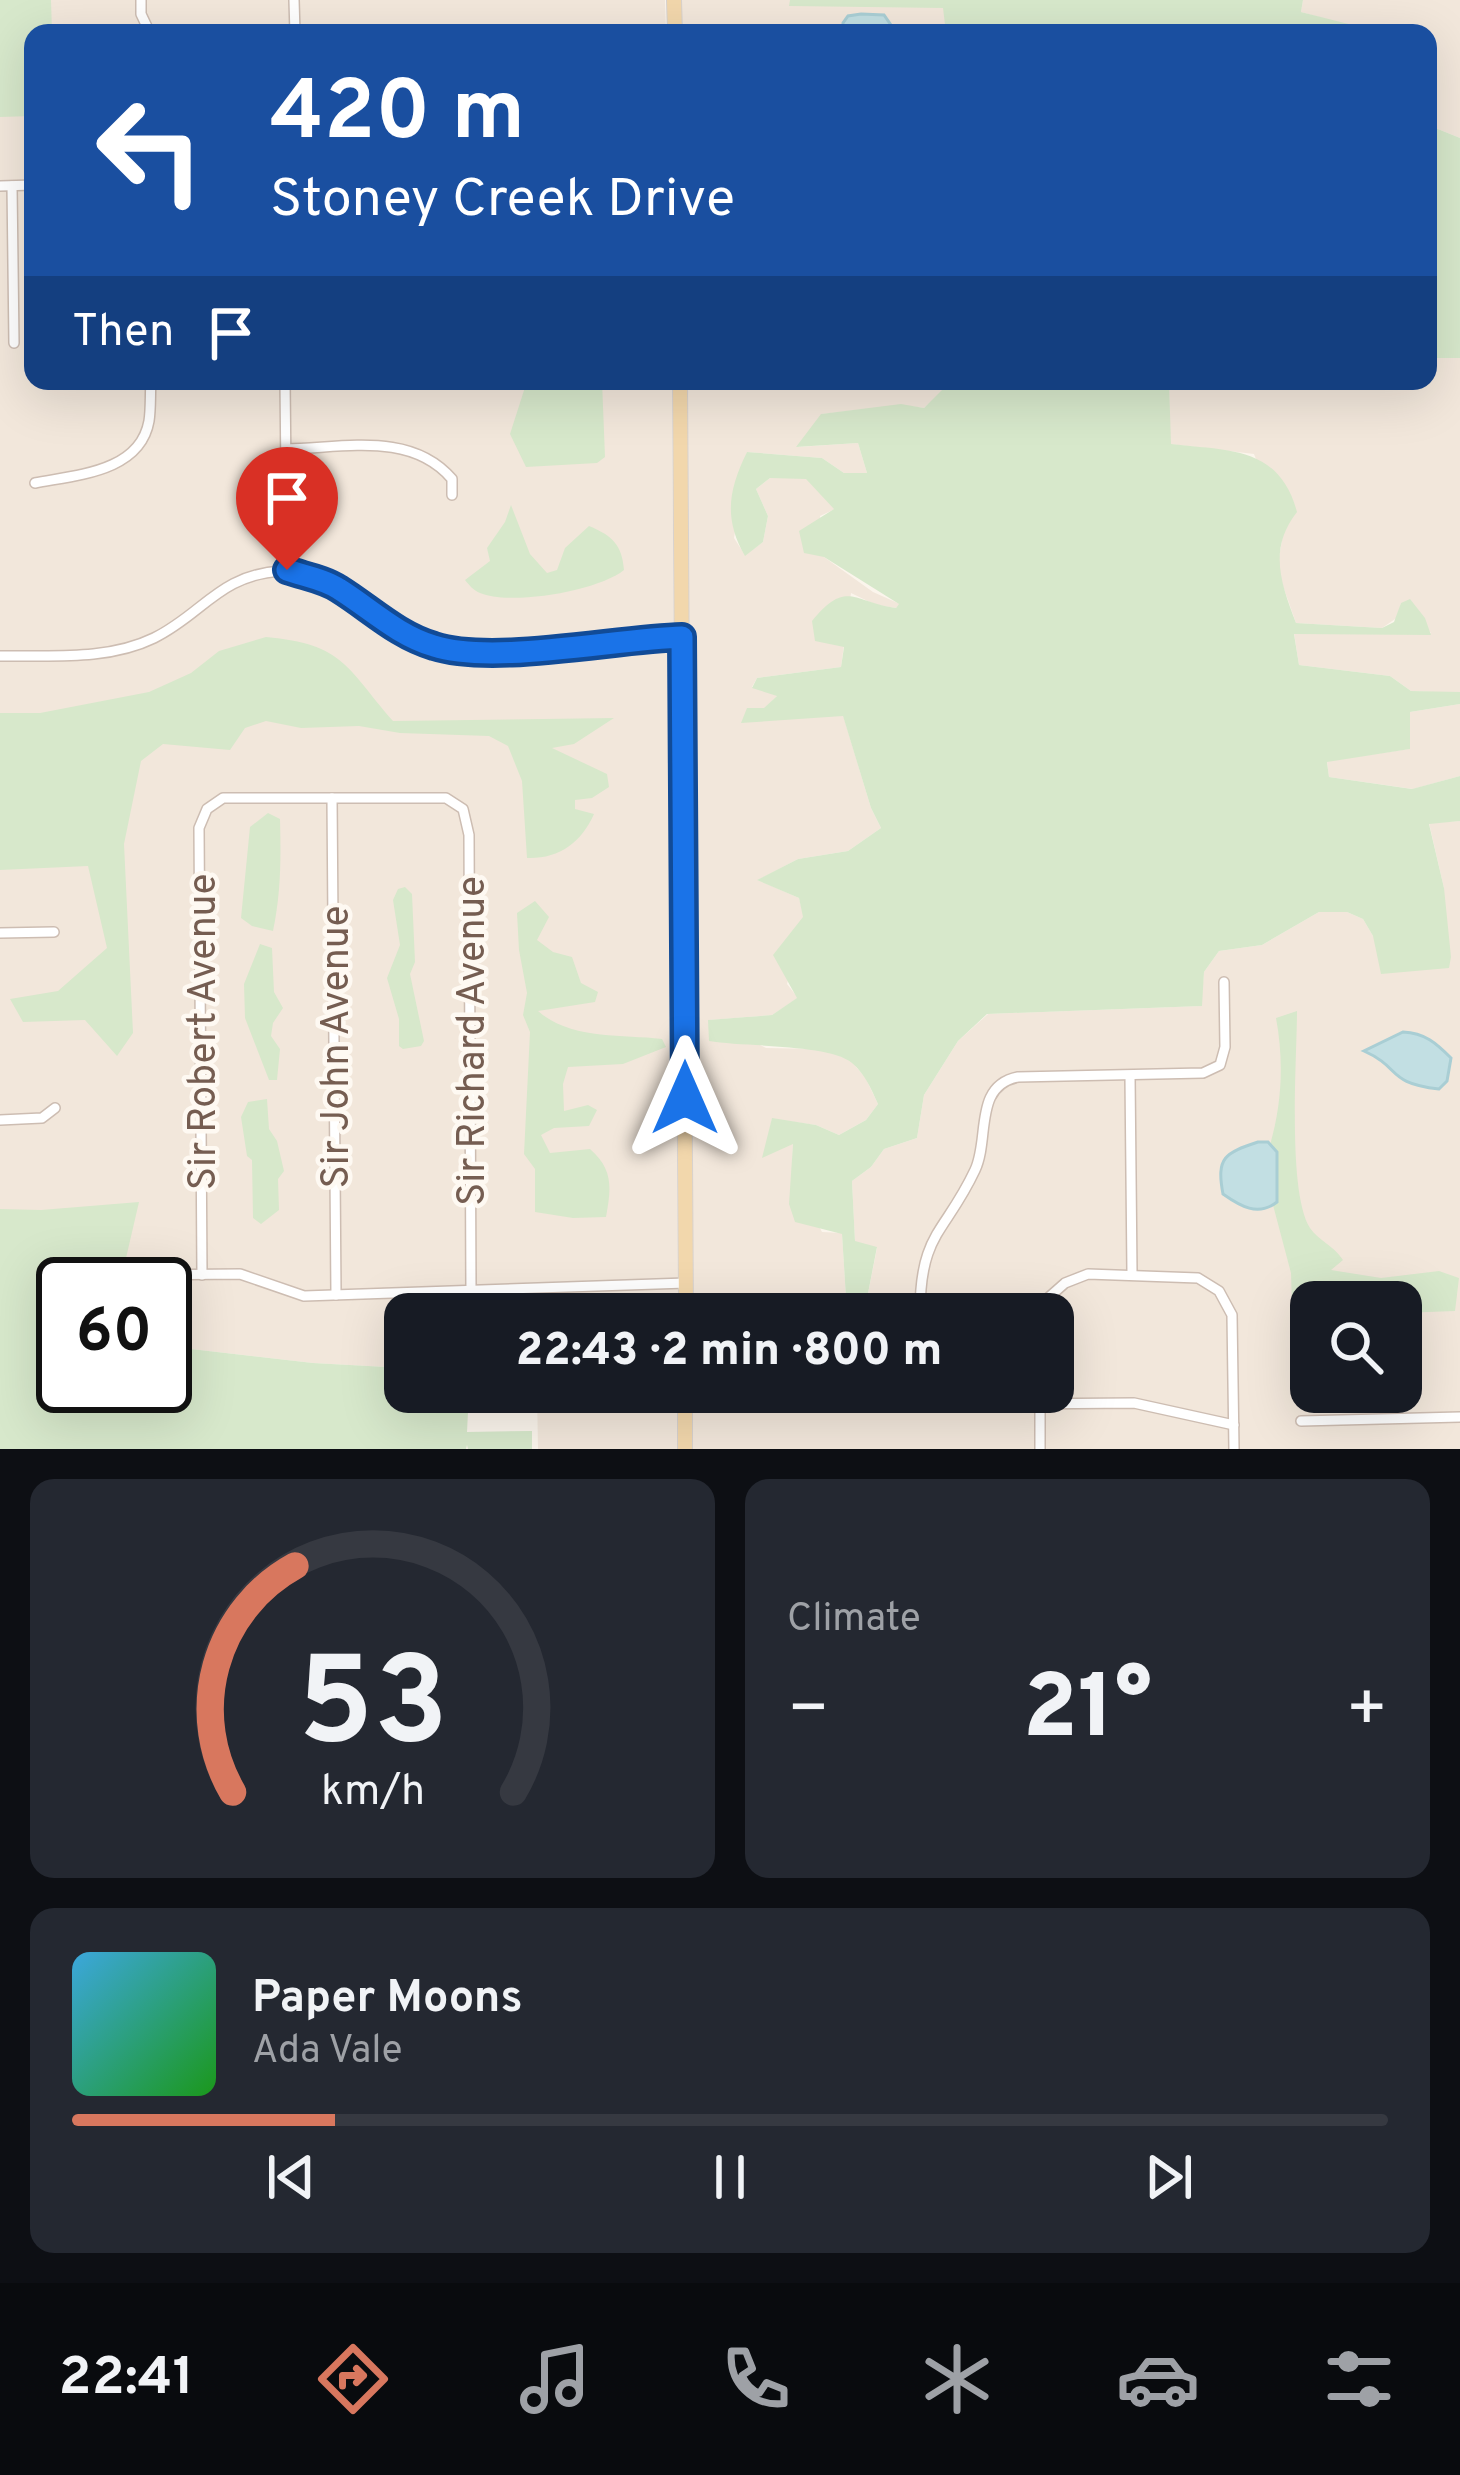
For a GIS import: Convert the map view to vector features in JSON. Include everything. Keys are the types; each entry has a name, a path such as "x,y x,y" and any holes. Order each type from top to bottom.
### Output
{"main road":[{"path":"680,390 686,1293"},
{"path":"685,1413 685,1449"}],"street":[{"path":"6,186 14,344"},
{"path":"35,483 104,470 133,452 149,425 151,390"},
{"path":"285,390 287,570"},
{"path":"286,448 419,451 452,478 452,495"},
{"path":"0,656 100,654 154,638 244,576 287,570 335,586 400,632 437,648 509,652 626,638 682,637"},
{"name":"Sir Richard Avenue","path":"332,798 446,798 463,809 469,835 471,1293"},
{"name":"Sir Robert Avenue","path":"202,1275 199,828 207,808 223,799 332,798"},
{"name":"Sir John Avenue","path":"332,798 336,1295"},
{"path":"0,933 54,932"},
{"path":"920,1293 920,1273 930,1241 974,1172 983,1148 992,1091 1004,1080 1018,1077 1203,1073 1220,1066 1225,1046 1224,982"},
{"path":"1130,1076 1132,1273"},
{"path":"0,1120 42,1118 55,1108"},
{"path":"1054,1293 1088,1274 1132,1273 1198,1278 1219,1291 1232,1315 1234,1449"},
{"path":"192,1275 240,1274 304,1296 384,1294"},
{"path":"471,1293 686,1283"},
{"path":"1074,1404 1134,1403 1234,1425"},
{"path":"1040,1413 1040,1449"},
{"path":"1301,1421 1460,1417"}],"shaded area":[{"path":"0,0 665,0 666,24 24,24 24,390 672,390 678,1293 384,1293 384,1367 192,1349 192,1257 125,1257 138,1202 81,1257 36,1257 36,1301 0,1336"},
{"path":"681,0 790,0 790,6 944,8 945,24 681,24"},
{"path":"1303,0 1460,0 1460,138 1437,129 1437,24 1344,24 1301,12"},
{"path":"1437,358 1460,358 1460,692 1411,691 1390,676 1299,665 1294,633 1431,633 1401,603 1398,617 1382,628 1296,623 1277,569 1284,529 1254,454 1170,444 1169,390 1437,390"},
{"path":"685,390 944,390 924,408 901,405 822,414 798,447 858,443 867,473 844,473 822,458 747,452 734,538 745,555 763,542 768,516 756,489 770,478 806,478 835,509 820,516 824,557 873,592 900,604 896,608 876,605 851,593 841,667 757,678 752,687 778,695 766,707 843,715 881,828 848,851 798,859 758,880 799,898 804,917 787,984 798,998 772,1015 709,1020 766,1048 820,1049 849,1059 865,1077 878,1104 866,1120 839,1135 816,1125 772,1119 764,1156 793,1143 792,1173 822,1232 842,1233 846,1293 692,1293"},
{"path":"1460,704 1460,776 1413,789 1329,777 1327,761 1409,749 1410,712"},
{"path":"1460,821 1460,1449 693,1449 692,1413 1074,1413 1074,1293 868,1293 877,1248 855,1242 852,1181 884,1149 917,1138 924,1095 958,1041 988,1014 1201,1006 1204,972 1219,951 1262,945 1319,912 1347,912 1363,919 1373,936 1444,888 1429,823"},
{"path":"537,1413 679,1413 680,1449 538,1449"}],"green space":[{"path":"0,0 51,0 52,24 24,24 24,116 0,117"},
{"path":"790,0 1303,0 1301,12 1348,24 945,24 943,8 789,6"},
{"path":"1437,129 1460,138 1460,358 1437,358"},
{"path":"524,390 602,390 605,457 597,463 526,467 510,434"},
{"path":"942,390 1169,390 1171,444 1248,456 1278,474 1289,490 1297,512 1282,539 1280,566 1296,623 1382,628 1394,622 1401,603 1410,599 1425,618 1431,635 1294,634 1299,665 1390,676 1411,691 1460,692 1460,704 1410,712 1410,749 1327,762 1329,777 1412,789 1460,776 1460,821 1429,824 1444,888 1449,968 1381,974 1373,936 1363,919 1347,912 1319,912 1262,945 1219,951 1204,972 1202,1006 987,1014 958,1041 924,1095 917,1138 884,1149 852,1181 855,1241 877,1247 868,1293 846,1293 842,1234 795,1222 789,1204 793,1144 762,1158 772,1118 816,1125 839,1135 866,1120 878,1104 873,1093 857,1067 841,1057 806,1049 709,1041 708,1020 772,1015 797,998 773,955 803,917 799,898 757,880 798,859 848,851 881,828 843,716 741,723 747,708 764,708 777,696 752,688 757,678 841,667 844,647 815,641 812,621 834,600 851,596 896,608 899,604 824,557 804,553 799,531 834,509 806,479 770,478 756,489 768,516 763,542 745,556 734,529 731,504 747,452 822,458 844,473 867,473 858,443 796,447 821,414 901,404 924,408"},
{"path":"511,505 530,554 547,573 557,570 565,548 589,526 615,542 624,570 595,584 554,594 512,598 478,592 465,580 490,561 487,548"},
{"path":"266,637 328,652 353,673 393,721 614,718 574,744 552,748 607,774 609,787 592,798 575,800 575,809 594,814 576,841 549,856 527,858 522,781 508,746 489,736 400,733 359,726 301,728 266,721 245,728 230,750 163,744 141,761 124,844 133,1033 117,1056 85,1020 23,1022 10,999 58,991 107,948 88,866 0,870 0,713 40,713 149,692 191,673 219,651"},
{"path":"268,813 280,819 273,931 241,918 250,827"},
{"path":"405,887 412,894 415,962 410,974 424,1041 421,1046 403,1049 387,978 400,945 393,900 398,889"},
{"path":"535,901 549,917 537,940 553,952 572,957 581,983 598,992 595,1002 538,1011 565,1027 662,1039 666,1047 623,1064 568,1067 564,1111 588,1105 597,1110 589,1126 554,1128 541,1135 550,1153 590,1149 598,1157 609,1180 606,1217 535,1212 535,1169 524,1154 530,1032 523,1015 527,993 517,913"},
{"path":"260,944 272,948 274,992 283,1008 271,1036 280,1049 277,1080 269,1080 245,1018 244,984"},
{"path":"1297,1011 1298,1185 1310,1228 1343,1260 1331,1270 1381,1278 1439,1271 1459,1278 1455,1311 1422,1312 1422,1281 1291,1281 1273,1205 1277,1202 1277,1152 1270,1145 1280,1082 1276,1018"},
{"path":"267,1099 269,1129 284,1171 278,1179 279,1210 261,1224 253,1218 252,1160 247,1156 241,1117 248,1102"},
{"path":"139,1202 126,1257 36,1257 36,1413 192,1413 192,1349 384,1367 384,1413 468,1413 467,1432 532,1431 532,1449 468,1449 467,1445 466,1449 0,1449 0,1209"}],"water":[{"path":"884,15 890,24 843,24 848,16"},
{"path":"1403,1032 1430,1040 1451,1058 1447,1081 1439,1089 1402,1079 1364,1051"},
{"path":"1268,1142 1277,1152 1277,1202 1256,1209 1223,1194 1221,1172 1226,1158"}],"route":[{"path":"287,570 335,586 400,632 437,648 509,652 626,638 682,637 685,1098"}]}
